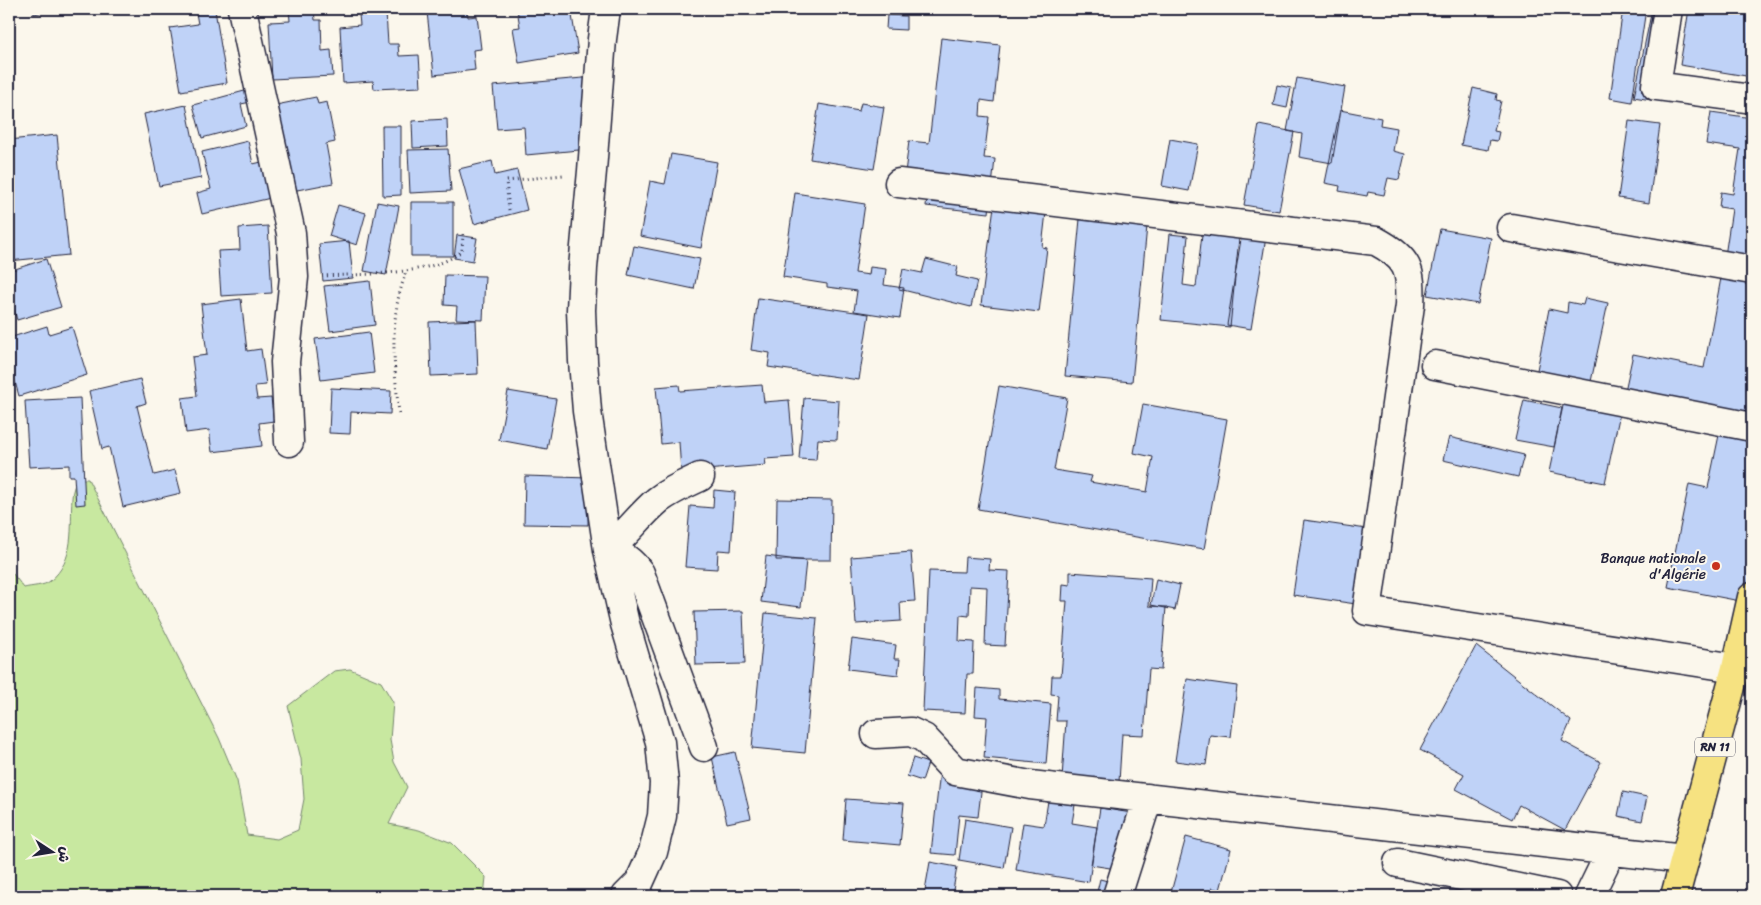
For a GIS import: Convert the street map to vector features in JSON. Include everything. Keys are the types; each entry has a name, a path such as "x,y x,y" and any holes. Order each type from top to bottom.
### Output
{"main road":[{"name":"RN 11","path":"1675,896 1736,668 1752,597"}],"street":[{"path":"242,9 291,233 294,277 285,362 289,442"},
{"path":"606,9 582,293 582,352 587,412 608,550 625,624 660,742 664,783 662,816 653,852 639,883 626,896"},
{"path":"1668,9 1656,86 1752,99"},
{"path":"899,183 1376,241 1393,250 1404,262 1411,283 1410,306 1367,611 1736,668"},
{"path":"1511,228 1752,270"},
{"path":"1435,365 1752,427"},
{"path":"608,550 658,501 678,487 700,477"},
{"path":"608,550 621,554 632,562 640,573 704,747"},
{"path":"876,734 910,732 924,738 955,771 1030,785 1684,859"},
{"path":"1117,896 1148,798"},
{"path":"1589,896 1611,851"},
{"path":"1398,863 1557,896"}],"path":[{"path":"509,210 506,181 592,171"},
{"path":"294,277 406,271 438,264 456,257 462,250 463,234"},
{"path":"399,413 394,360 394,331 397,302 406,271"}],"green space":[{"path":"77,479 88,479 219,738 237,781 247,835 277,839 298,830 304,799 301,759 288,706 334,671 350,669 381,682 393,702 390,740 394,762 407,787 389,824 419,830 452,843 486,877 484,896 9,896 9,569 24,588 48,583 58,573 68,553 72,495"}],"building":[{"path":"33,9 60,9 34,14"},
{"path":"289,9 314,9 315,20 321,20 322,51 331,50 333,76 272,79 269,22 290,21"},
{"path":"467,9 468,17 477,16 481,49 473,50 475,70 434,75 427,12"},
{"path":"517,9 571,9 578,53 519,63 513,28 520,27"},
{"path":"1623,9 1646,9 1632,102 1610,98"},
{"path":"1652,9 1667,9 1651,100 1634,97"},
{"path":"1689,9 1752,9 1752,77 1680,65"},
{"path":"215,10 227,83 181,91 170,28 198,24 196,13"},
{"path":"386,13 388,44 398,44 399,56 419,55 421,87 374,89 373,81 343,83 340,27 360,25 359,15"},
{"path":"887,15 906,16 906,30 886,29"},
{"path":"941,38 1000,45 994,102 981,100 980,116 989,117 984,158 995,159 989,213 926,206 929,176 905,173 909,141 929,143"},
{"path":"594,77 600,148 526,155 524,127 497,129 493,86"},
{"path":"1297,78 1345,87 1332,163 1299,157 1302,134 1287,131"},
{"path":"1277,85 1291,88 1287,108 1273,105"},
{"path":"1473,88 1497,94 1496,100 1501,101 1494,131 1499,132 1497,141 1490,140 1488,150 1461,145"},
{"path":"248,90 251,102 241,104 246,126 202,138 193,105"},
{"path":"316,97 318,104 327,102 335,142 326,144 333,183 292,191 276,105"},
{"path":"861,103 884,107 874,169 810,159 819,104 859,111"},
{"path":"186,105 201,178 159,186 144,114"},
{"path":"1340,110 1381,118 1380,125 1397,128 1393,151 1405,154 1399,180 1388,178 1384,195 1368,192 1367,196 1339,191 1340,186 1325,183"},
{"path":"1711,112 1752,118 1752,259 1725,256 1732,209 1719,207 1721,192 1733,194 1740,149 1706,144"},
{"path":"447,119 448,146 413,148 412,121"},
{"path":"1629,121 1660,125 1649,203 1618,198"},
{"path":"1259,125 1294,132 1279,211 1244,205"},
{"path":"382,126 401,126 401,195 383,196"},
{"path":"57,135 69,255 9,261 9,140"},
{"path":"1170,139 1198,144 1189,191 1162,186"},
{"path":"248,141 253,164 266,161 275,197 202,214 197,193 211,189 202,152"},
{"path":"448,149 451,191 410,193 408,150"},
{"path":"671,154 717,162 701,248 640,236 650,181 665,184"},
{"path":"492,161 495,175 517,170 527,210 474,224 459,169"},
{"path":"795,193 865,204 855,273 869,275 870,267 886,269 884,285 904,288 900,318 854,311 857,291 827,287 827,284 783,277"},
{"path":"377,202 399,206 386,275 364,271"},
{"path":"411,202 453,202 453,256 411,256"},
{"path":"338,205 366,213 357,245 329,236"},
{"path":"994,206 1046,212 1042,247 1047,248 1039,312 981,305"},
{"path":"1080,219 1147,226 1132,382 1065,376"},
{"path":"268,226 272,293 221,296 218,251 240,250 239,228"},
{"path":"1440,229 1491,238 1478,304 1427,295"},
{"path":"1242,233 1266,237 1251,329 1227,325"},
{"path":"1170,234 1188,236 1183,285 1196,287 1202,234 1239,238 1230,327 1161,320"},
{"path":"457,235 477,238 473,261 454,258"},
{"path":"349,241 353,278 323,281 319,244"},
{"path":"634,246 700,259 694,289 628,275"},
{"path":"46,259 61,307 17,320 9,293 9,271"},
{"path":"926,259 958,267 956,276 977,281 971,307 899,289 903,269 922,273"},
{"path":"445,275 485,276 483,320 456,319 457,306 444,305"},
{"path":"1721,278 1752,284 1752,416 1625,391 1633,354 1704,368"},
{"path":"370,281 375,325 330,331 324,286"},
{"path":"758,298 869,314 859,380 768,367 770,353 751,350"},
{"path":"1585,298 1608,303 1590,386 1536,375 1549,309 1567,313 1568,302 1583,305"},
{"path":"241,299 247,351 261,349 266,385 255,386 257,399 271,398 274,421 259,423 262,446 212,452 209,430 186,433 182,398 197,396 192,357 207,355 201,304"},
{"path":"476,320 478,374 431,376 429,322"},
{"path":"47,326 49,334 72,327 87,375 19,396 9,361 9,338"},
{"path":"369,332 374,373 321,380 315,339"},
{"path":"140,379 146,403 137,406 154,475 175,470 181,493 123,507 109,447 102,449 89,391"},
{"path":"679,385 680,391 762,385 764,402 789,400 794,457 765,459 766,465 681,472 679,442 661,444 656,387"},
{"path":"999,386 1067,398 1054,470 1092,476 1090,482 1147,492 1153,457 1134,453 1143,404 1227,419 1204,549 978,509"},
{"path":"331,388 391,391 390,414 351,412 350,434 329,433"},
{"path":"508,391 556,399 547,449 499,440"},
{"path":"80,398 85,504 76,505 74,476 69,476 69,465 29,467 25,401"},
{"path":"804,398 839,401 837,440 818,439 816,460 799,459"},
{"path":"1524,400 1562,408 1554,447 1515,440"},
{"path":"1564,401 1620,413 1605,483 1549,472"},
{"path":"1719,435 1752,442 1752,564 1745,602 1668,587 1689,484 1708,488"},
{"path":"1449,437 1524,455 1518,477 1443,460"},
{"path":"9,456 14,476 9,478"},
{"path":"525,476 589,478 588,525 524,524"},
{"path":"714,490 735,492 731,551 718,550 717,569 685,567 690,506 713,508"},
{"path":"777,499 832,500 831,560 776,560"},
{"path":"1304,520 1367,529 1356,604 1293,595"},
{"path":"911,552 915,601 900,602 901,621 856,624 851,557"},
{"path":"766,556 806,561 801,607 761,602"},
{"path":"965,557 990,559 989,570 1009,571 1005,646 985,645 987,587 970,586 969,616 960,615 959,641 974,642 973,674 967,674 965,713 923,711 929,571 964,572"},
{"path":"1070,572 1151,578 1149,606 1166,607 1161,670 1149,669 1144,735 1122,734 1119,782 1062,778 1066,721 1056,721 1058,695 1051,694 1052,676 1061,676 1067,601 1062,601 1063,584 1070,585"},
{"path":"1156,579 1180,585 1175,610 1151,605"},
{"path":"743,611 745,664 696,665 694,612"},
{"path":"765,613 817,618 805,753 752,748"},
{"path":"852,639 896,645 894,659 900,659 898,675 848,669"},
{"path":"1476,646 1571,721 1562,741 1601,762 1565,830 1519,805 1512,819 1456,789 1464,774 1420,750"},
{"path":"1187,679 1237,686 1231,737 1210,735 1206,765 1175,761"},
{"path":"977,688 999,690 999,699 1051,704 1046,764 984,758 987,717 975,716"},
{"path":"735,752 751,818 727,823 712,757"},
{"path":"913,758 928,763 922,781 907,776"},
{"path":"940,771 983,775 978,817 959,815 955,855 931,853"},
{"path":"1623,792 1647,797 1642,821 1618,816"},
{"path":"846,799 904,803 900,845 843,840"},
{"path":"1048,801 1075,805 1072,823 1097,827 1089,882 1016,870 1023,823 1044,826"},
{"path":"1100,808 1138,814 1129,871 1091,865"},
{"path":"965,819 1011,827 1004,868 959,860"},
{"path":"1186,837 1231,849 1220,890 1212,888 1210,896 1170,896"},
{"path":"930,862 957,867 952,896 924,896"},
{"path":"1100,879 1123,885 1120,896 1096,896"}],"place":[{"name":"Banque nationale d'Algérie","path":"1716,566"}]}
